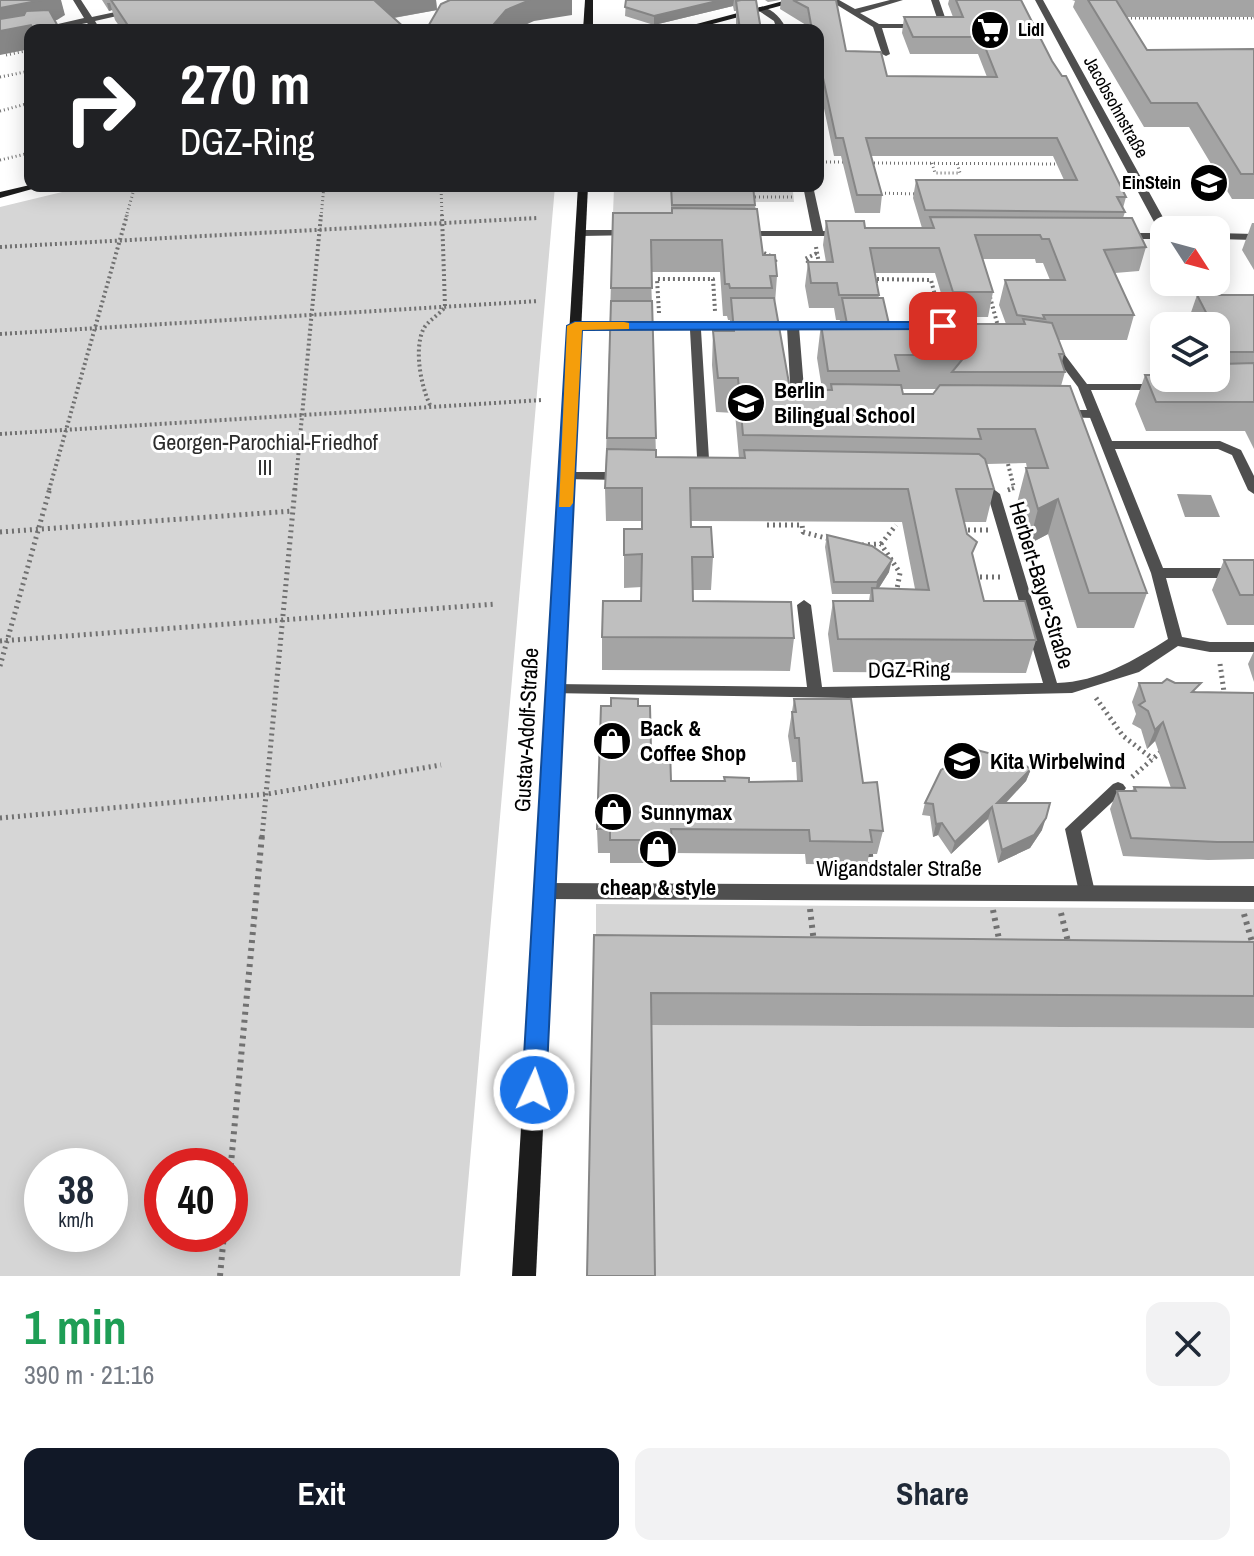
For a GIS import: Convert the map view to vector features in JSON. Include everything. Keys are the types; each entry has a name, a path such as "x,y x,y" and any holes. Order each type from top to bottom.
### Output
{"street":[{"path":"77,0 92,24"},
{"path":"588,24 589,0"},
{"path":"703,24 798,0"},
{"name":"Jacobsohnstraße","path":"1039,0 1155,216"},
{"path":"69,24 151,8"},
{"path":"762,9 780,24"},
{"path":"0,195 24,189"},
{"name":"Gustav-Adolf-Straße","path":"524,1276 583,192"},
{"path":"809,192 817,238"},
{"path":"581,233 645,233"},
{"path":"723,234 817,238 861,234"},
{"path":"1105,236 1150,234"},
{"path":"1230,236 1254,237"},
{"path":"793,327 798,402 806,412 820,412"},
{"path":"1051,413 1094,414"},
{"name":"Wigandstaler Straße","path":"544,891 1246,894"}],"lane":[{"path":"833,0 877,26 944,26 935,0"},
{"path":"854,12 899,0"},
{"path":"877,26 886,54"},
{"path":"575,326 858,327"},
{"path":"695,327 704,476"},
{"path":"1038,347 1061,357 1084,387 1158,573 1176,641 1210,647 1254,647"},
{"path":"1084,387 1150,387"},
{"path":"1107,445 1220,445 1237,453 1254,490"},
{"path":"566,476 635,476"},
{"path":"689,476 720,476"},
{"name":"Herbert-Bayer-Straße","path":"967,479 977,481 994,494 1052,689"},
{"path":"1158,573 1254,573"},
{"path":"804,605 815,692"},
{"name":"DGZ-Ring","path":"554,689 815,692 1052,689 1090,684 1134,668 1176,641"},
{"path":"1087,892 1073,829 1118,788"}],"path":[{"path":"1113,18 1254,18"},
{"path":"6,55 24,52"},
{"path":"0,77 24,72"},
{"path":"0,111 24,105"},
{"path":"0,160 24,154"},
{"path":"824,162 1062,164"},
{"path":"932,163 935,173 960,173 957,163"},
{"path":"873,184 876,193"},
{"path":"0,666 4,640 39,529 133,192"},
{"path":"233,1148 324,192"},
{"path":"430,406 423,388 422,337 427,324 445,307 441,192"},
{"path":"674,192 674,197"},
{"path":"734,197 796,192"},
{"path":"866,193 922,194"},
{"path":"0,247 537,218"},
{"path":"817,238 821,277"},
{"path":"763,242 766,276"},
{"path":"764,253 777,259 765,267"},
{"path":"817,253 805,259 820,269"},
{"path":"659,326 657,279 713,279 716,327"},
{"path":"878,291 876,279 931,280 943,326"},
{"path":"989,296 1001,337"},
{"path":"0,334 539,301"},
{"path":"0,434 542,400"},
{"path":"0,532 293,511"},
{"path":"767,525 802,525 803,532 841,542"},
{"path":"853,545 881,544 896,525"},
{"path":"963,542 960,530 1005,530"},
{"path":"881,544 900,573 896,592 899,604"},
{"path":"970,565 977,592"},
{"path":"4,640 496,604"},
{"path":"1214,701 1224,692 1220,663"},
{"path":"1096,698 1123,736 1153,759"},
{"path":"1118,788 1173,740"},
{"path":"0,818 267,794 441,765"},
{"path":"870,854 871,869"},
{"path":"1057,892 1073,961"},
{"path":"1246,894 1254,949"},
{"path":"220,1276 222,1252"}],"green space":[{"name":"Georgen-Parochial-Friedhof III","path":"62,192 554,192 460,1276 0,1276 0,207"},
{"path":"614,192 793,192 794,202 671,202 671,222 613,214"},
{"path":"596,904 1254,909 1254,951 596,948"},
{"path":"664,1015 665,1025 1254,1028 1254,1276 654,1276 645,1027"}],"shaded area":[{"path":"1177,494 1211,495 1220,517 1185,517"}],"building":[{"path":"0,0 42,0 0,8"},
{"path":"111,0 374,0 400,24 127,24"},
{"path":"450,0 530,0 506,10 494,24 429,24 441,4"},
{"path":"626,0 721,0 654,16 625,7"},
{"path":"756,0 760,24 739,24 736,1"},
{"path":"793,0 836,0 846,51 881,52 887,76 997,77 981,37 913,37 904,17 963,17 956,0 1021,0 1052,61 1062,76 1066,76 1126,197 1117,197 1125,212 925,210 916,180 1077,180 1057,138 866,138 882,195 857,195 843,138 836,138 824,83 824,24 811,24 808,8"},
{"path":"1088,0 1116,0 1147,50 1254,49 1254,174 1241,174 1197,103 1151,103"},
{"path":"49,10 57,24 24,24 0,31 0,19 24,15 26,11"},
{"path":"671,192 754,192 755,205 672,205"},
{"path":"672,208 757,209 763,255 775,255 777,276 770,276 772,288 730,288 729,284 725,284 722,240 651,240 652,288 611,288 613,213 672,213"},
{"path":"930,217 1132,218 1146,247 1104,250 1134,315 1043,315 1045,319 1017,315 1005,280 1065,280 1049,239 1042,239 1040,235 975,235 993,292 953,292 939,248 870,248 879,295 839,295 837,283 811,283 808,262 833,262 826,221 864,221 865,228 934,228"},
{"path":"1254,295 1254,352 1230,352 1230,312 1206,312 1198,296"},
{"path":"731,298 774,298 790,389 832,390 831,384 901,385 903,394 933,394 940,385 1070,386 1147,593 1089,593 1058,499 1038,509 1026,468 1048,468 1035,429 978,429 981,439 743,435 738,378 718,378 713,331 734,331"},
{"path":"842,298 883,298 889,324 1025,324 1023,319 1052,323 1064,354 1059,354 1065,372 952,372 966,355 895,355 899,371 828,371 821,324 847,324"},
{"path":"611,301 652,301 656,438 607,438"},
{"path":"1254,363 1254,402 1156,402 1152,392 1230,392 1230,364"},
{"path":"607,449 656,450 656,457 745,458 744,450 979,454 985,459 994,489 956,489 967,534 977,542 972,553 984,601 1025,601 1036,640 838,639 833,601 873,601 872,588 929,590 908,489 690,488 691,527 711,527 713,557 692,557 693,601 791,602 794,638 602,637 603,601 641,601 642,554 624,555 624,529 642,529 642,488 605,488"},
{"path":"827,535 872,546 892,560 877,582 834,582"},
{"path":"1224,560 1254,560 1254,595 1240,595"},
{"path":"1167,679 1175,683 1201,683 1192,692 1254,693 1254,842 1131,838 1117,791 1136,791 1134,787 1185,788 1163,722 1155,730 1148,711 1139,705 1145,701 1139,683 1162,683"},
{"path":"611,698 638,699 638,706 650,706 651,749 670,749 671,781 725,781 724,777 749,778 749,782 802,781 799,738 795,738 792,712 796,712 794,699 851,699 863,783 877,782 883,831 870,830 872,842 810,841 809,830 671,829 672,840 610,840 610,829 597,829 601,706 611,706"},
{"path":"973,749 1003,757 1003,752 1031,769 997,803 1050,803 1046,818 1034,835 1002,850 992,807 955,842 942,823 936,824 933,804 925,803 941,770 960,759 976,758"},
{"path":"594,935 1254,942 1254,996 651,993 655,1276 587,1276"}],"slow traffic":[{"path":"564,503 575,326 624,326"}],"place":[{"name":"Lidl","path":"990,30"},
{"name":"EinStein","path":"1209,183"},
{"name":"Berlin Bilingual School","path":"746,403"},
{"name":"Back & Coffee Shop","path":"612,741"},
{"name":"Kita Wirbelwind","path":"962,761"},
{"name":"Sunnymax","path":"613,812"},
{"name":"cheap & style","path":"658,849"}],"route":[{"path":"534,1090 575,326 943,326"}]}
